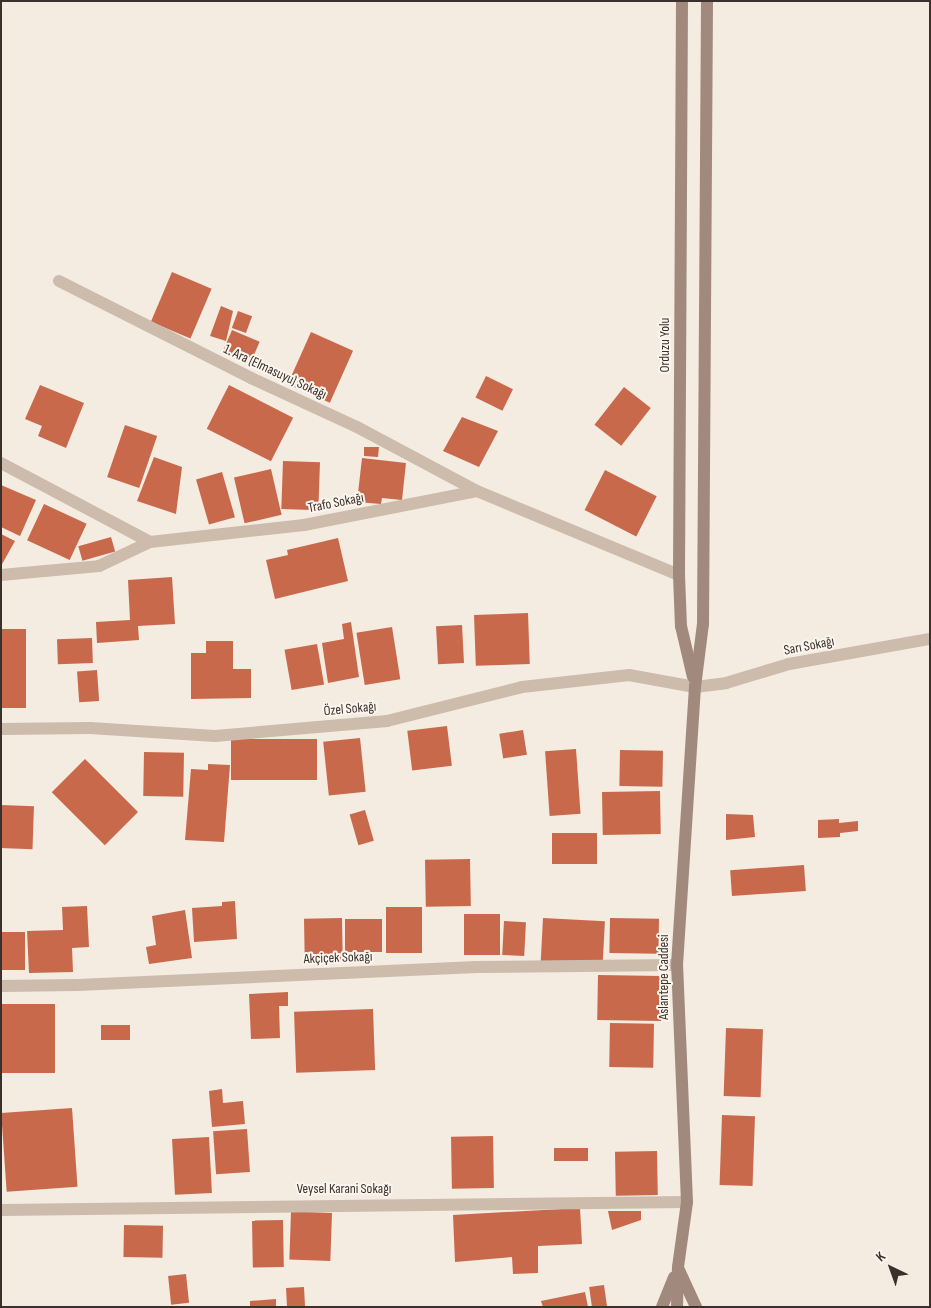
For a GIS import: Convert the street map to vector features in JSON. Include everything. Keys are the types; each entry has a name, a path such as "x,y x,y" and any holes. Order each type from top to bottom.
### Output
{"street":[{"name":"Orduzu Yolu","path":"682,1 679,576 681,626 695,687"},
{"path":"695,687 703,624 708,1"},
{"name":"1. Ara (Elmasuyu) Sokağı","path":"59,281 250,378 357,427 477,491"},
{"path":"1,462 150,542"},
{"path":"438,499 454,478"},
{"path":"477,491 679,576"},
{"name":"Trafo Sokağı","path":"1,575 99,566 150,542 304,525 477,491"},
{"name":"Sarı Sokağı","path":"695,687 726,682 789,664 930,639"},
{"name":"Özel Sokağı","path":"1,729 90,728 215,736 387,721 522,687 629,675 695,687"},
{"name":"Aslantepe Caddesi","path":"678,1267 687,1202 677,965 695,687"},
{"name":"Akçiçek Sokağı","path":"1,986 78,985 477,967 677,965"},
{"name":"Veysel Karani Sokağı","path":"1,1210 687,1202"},
{"path":"662,1307 678,1267"},
{"path":"676,1307 678,1267"},
{"path":"678,1267 696,1307"}],"building":[{"path":"172,272 212,289 190,339 151,322"},
{"path":"221,306 233,311 226,341 210,336"},
{"path":"238,311 252,316 246,333 232,328"},
{"path":"232,330 260,342 250,365 222,353"},
{"path":"311,332 353,351 330,403 288,384"},
{"path":"486,376 513,389 502,411 475,398"},
{"path":"40,385 84,403 66,448 38,436 42,426 25,419"},
{"path":"229,385 293,418 271,461 207,429"},
{"path":"624,387 651,408 621,446 594,425"},
{"path":"462,417 498,431 479,467 443,451"},
{"path":"125,425 157,436 139,488 107,477"},
{"path":"364,447 379,447 378,457 364,456"},
{"path":"154,457 182,467 176,514 137,501"},
{"path":"362,458 406,463 402,500 382,498 381,504 357,502"},
{"path":"283,461 320,462 318,510 281,509"},
{"path":"271,469 282,515 245,523 234,478"},
{"path":"605,470 657,496 636,536 585,510"},
{"path":"222,472 235,517 209,525 196,479"},
{"path":"1,485 36,500 20,536 1,527"},
{"path":"44,504 87,524 70,560 27,540"},
{"path":"1,534 15,541 1,566"},
{"path":"111,537 115,551 82,561 78,546"},
{"path":"338,538 348,581 275,599 266,560 288,555 287,550"},
{"path":"172,577 175,624 138,626 139,640 97,643 96,622 130,620 128,580"},
{"path":"528,613 530,664 476,666 474,615"},
{"path":"351,622 359,677 328,683 322,643 344,639 342,624"},
{"path":"462,625 464,663 438,664 436,626"},
{"path":"392,627 400,679 365,685 356,633"},
{"path":"1,629 26,629 26,708 1,708"},
{"path":"92,638 93,663 58,664 57,639"},
{"path":"206,641 233,641 233,669 251,669 251,698 191,699 191,653 206,653"},
{"path":"317,644 324,684 292,690 285,650"},
{"path":"97,670 99,701 79,702 77,671"},
{"path":"447,726 452,766 412,771 407,731"},
{"path":"523,730 527,755 503,758 499,734"},
{"path":"360,738 366,792 329,796 323,742"},
{"path":"231,739 317,739 317,780 231,780"},
{"path":"576,749 581,814 550,816 545,751"},
{"path":"620,750 663,751 662,787 619,786"},
{"path":"144,752 184,753 183,797 143,796"},
{"path":"85,759 138,812 105,845 52,792"},
{"path":"208,764 230,765 224,842 185,840 191,769 208,770"},
{"path":"660,791 661,834 603,835 602,792"},
{"path":"1,805 34,806 32,849 1,848"},
{"path":"365,810 374,841 358,845 350,814"},
{"path":"726,814 753,815 755,837 726,840"},
{"path":"839,819 839,823 858,821 858,831 840,833 840,837 818,838 818,820"},
{"path":"552,833 597,833 597,864 552,864"},
{"path":"470,859 471,906 426,907 425,860"},
{"path":"804,865 806,891 732,896 730,870"},
{"path":"235,901 237,939 194,942 192,908 222,906 222,902"},
{"path":"87,906 89,947 72,948 73,972 29,973 27,931 63,930 62,907"},
{"path":"386,907 422,907 422,953 386,953"},
{"path":"185,910 192,958 149,964 146,947 156,945 152,916"},
{"path":"464,914 500,914 500,955 464,955"},
{"path":"342,918 343,961 305,962 304,919"},
{"path":"543,918 605,921 603,965 541,962"},
{"path":"610,918 659,919 658,954 609,953"},
{"path":"345,919 382,919 382,952 345,952"},
{"path":"504,921 526,922 524,956 502,955"},
{"path":"1,932 25,932 25,970 1,970"},
{"path":"598,975 662,976 661,1021 597,1020"},
{"path":"288,992 288,1006 279,1006 280,1038 251,1039 249,994"},
{"path":"1,1004 55,1004 55,1073 1,1073"},
{"path":"373,1009 375,1070 296,1073 294,1012"},
{"path":"610,1023 654,1024 653,1068 609,1067"},
{"path":"101,1025 130,1025 130,1040 101,1040"},
{"path":"726,1028 763,1029 761,1097 724,1096"},
{"path":"222,1089 223,1103 243,1101 245,1124 212,1127 209,1091"},
{"path":"72,1108 78,1187 7,1192 1,1113"},
{"path":"722,1115 755,1116 753,1186 720,1185"},
{"path":"247,1129 250,1172 216,1174 213,1131"},
{"path":"493,1136 494,1188 452,1189 451,1137"},
{"path":"209,1137 212,1193 175,1195 172,1139"},
{"path":"554,1148 588,1148 588,1161 554,1161"},
{"path":"657,1151 658,1195 616,1196 615,1152"},
{"path":"580,1208 582,1244 538,1246 538,1273 513,1274 512,1257 455,1262 453,1215"},
{"path":"608,1211 641,1211 641,1220 612,1230"},
{"path":"291,1212 332,1213 330,1261 289,1260"},
{"path":"283,1220 284,1267 253,1268 252,1221"},
{"path":"124,1225 163,1226 162,1258 123,1257"},
{"path":"186,1274 189,1303 171,1305 168,1276"},
{"path":"604,1285 607,1307 592,1307 589,1287"},
{"path":"304,1287 305,1307 287,1307 286,1288"},
{"path":"585,1292 588,1307 543,1307 541,1301"},
{"path":"276,1299 276,1307 250,1307 250,1301"}]}
